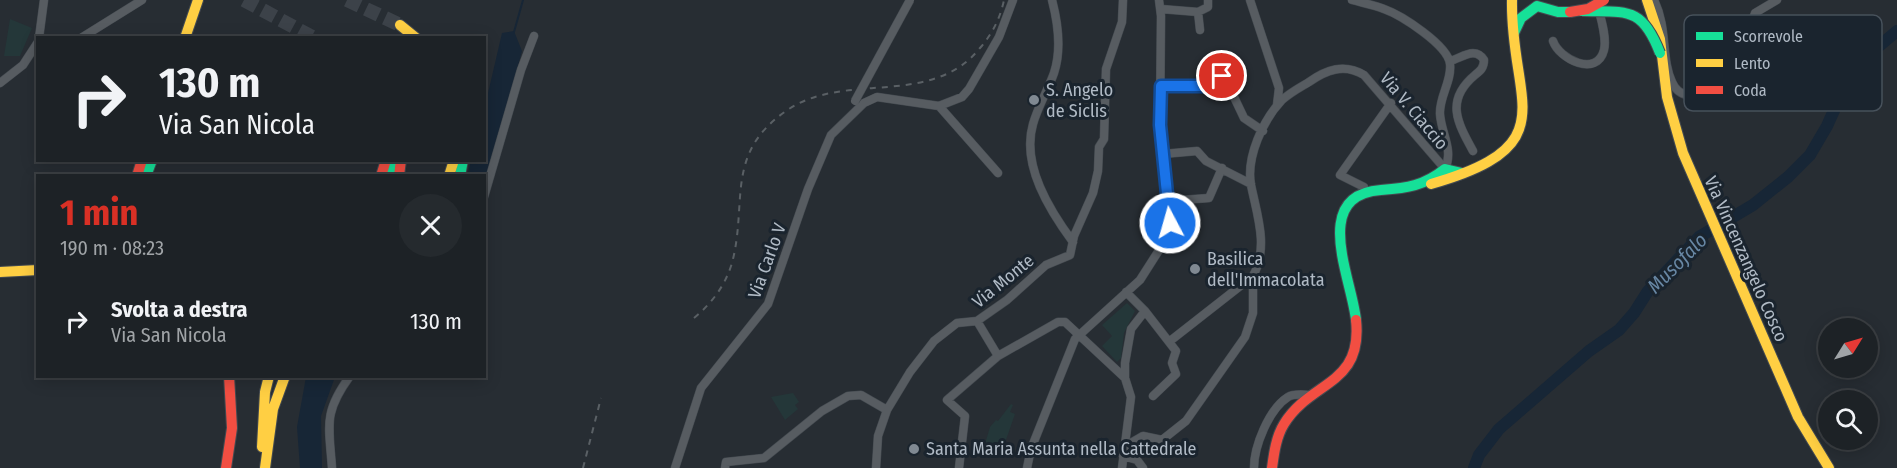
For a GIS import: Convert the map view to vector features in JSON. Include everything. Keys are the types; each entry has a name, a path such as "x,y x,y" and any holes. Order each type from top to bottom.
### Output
{"main road":[{"path":"186,36 198,0"},
{"path":"195,36 206,0"},
{"path":"1272,468 1276,438 1281,426 1311,395 1344,370 1356,350 1354,308 1340,246 1340,222 1345,209 1365,191 1405,190 1467,171 1499,156 1515,140 1521,128 1524,94 1512,39 1512,0"},
{"path":"1542,0 1570,12"},
{"path":"1582,11 1604,0"},
{"name":"Via Vincenzangelo Cosco","path":"1653,0 1659,31 1666,97 1683,153 1708,217 1798,417 1829,468"},
{"path":"1512,39 1521,18 1534,7 1540,5 1558,12 1570,12"},
{"name":"Via Vincenzangelo Cosco","path":"1570,12 1608,10 1635,14 1651,26 1660,53"},
{"path":"400,26 413,36"},
{"path":"1420,187 1445,169 1467,171"},
{"path":"0,272 36,270"},
{"path":"0,280 36,278"},
{"path":"226,468 232,428 229,378"},
{"path":"234,468 240,427 237,378"},
{"path":"263,468 263,411 269,378"},
{"path":"263,411 273,378"},
{"path":"267,449 268,414 278,378"},
{"path":"263,468 279,390 284,378"}],"street":[{"path":"39,36 44,0"},
{"path":"84,36 142,0"},
{"path":"843,121 910,0"},
{"path":"843,121 871,99 882,97 939,106 962,97 969,89 1004,27 1013,0"},
{"path":"1052,0 1059,25 1055,69 1032,127 1032,159 1045,199 1073,242"},
{"path":"1073,242 1093,193 1098,171 1099,147 1104,139 1103,99 1106,69 1122,22 1123,0"},
{"path":"1027,468 1031,449 1072,345 1079,334 1146,273 1168,237 1170,228 1160,125 1161,9 1159,0"},
{"path":"1161,9 1198,12 1206,10 1208,0"},
{"path":"1250,0 1279,88 1276,107"},
{"path":"1352,0 1383,8 1398,16 1437,44 1450,61 1440,107 1449,153 1445,169"},
{"path":"1553,41 1560,54 1571,61 1587,64 1599,59 1605,45 1595,0"},
{"path":"1653,0 1663,21 1672,82 1678,91 1684,93"},
{"path":"1755,15 1777,0"},
{"path":"1198,12 1200,30"},
{"path":"486,190 521,70 534,36"},
{"path":"0,84 23,66 36,46"},
{"path":"1450,61 1473,53 1484,60 1481,70 1462,87 1456,101 1460,127 1473,151"},
{"path":"1215,59 1220,78"},
{"name":"Via V. Ciaccio","path":"1124,452 1143,436 1162,440 1186,421 1247,332 1255,297 1253,276 1259,265 1261,251 1251,184 1251,163 1263,131 1276,107 1292,91 1323,71 1333,69 1359,72 1391,103 1445,169"},
{"path":"1161,86 1202,86 1220,78 1227,79 1244,118 1263,131"},
{"path":"1365,191 1364,187 1340,175 1391,103"},
{"path":"939,106 998,173"},
{"name":"Via Carlo V","path":"675,468 701,388 765,311 827,141 843,121"},
{"path":"1163,154 1197,151 1206,161 1251,184"},
{"path":"1168,201 1209,198 1222,168"},
{"name":"Via Monte","path":"887,410 910,372 934,341 957,323 977,321 1007,300 1046,265 1068,257 1073,242"},
{"path":"1170,341 1253,276"},
{"path":"1126,292 1145,311 1176,351 1172,363 1175,375 1153,396"},
{"path":"1122,468 1131,397 1125,378 1130,333 1145,311"},
{"path":"977,321 998,357"},
{"path":"959,466 965,416 947,400 998,357 1058,322 1065,322 1125,378"},
{"path":"332,468 328,418 333,398 348,378"},
{"path":"1254,468 1258,440 1281,404 1290,396 1311,395"},
{"path":"725,466 764,458 822,411 848,396 861,396 887,410 878,436 876,468"},
{"path":"1124,452 1137,460 1143,468"}],"shaded area":[{"path":"10,19 32,28 20,56 4,56"},
{"path":"1127,303 1135,311 1124,333 1121,358 1117,362 1102,346 1112,336 1102,325"},
{"path":"793,393 799,402 795,405 798,409 785,420 771,397"},
{"path":"1011,404 1013,405 1010,412 1015,414 1000,457 974,454 975,446 984,447 990,427 996,420 998,421"}],"water":[{"path":"514,31 522,51 486,185 486,174 468,174 471,162 486,162 486,102 502,33"},
{"path":"306,378 335,378 321,416 322,468 300,468 297,427"}],"waterway":[{"path":"514,32 523,0"},
{"name":"Musofalo","path":"1882,44 1897,31"},
{"name":"Musofalo","path":"1474,468 1479,455 1499,429 1589,351 1619,330 1634,313 1648,291 1699,237 1753,205 1788,177 1810,155 1834,111"}],"tunnel":[{"path":"244,0 310,36"},
{"path":"347,0 400,25"}],"railway":[{"path":"694,318 717,294 726,279 736,241 746,162 754,144 767,127 786,111 809,99 834,92 912,84 937,78 960,67 988,37 998,20 1004,0"},
{"path":"583,468 601,398"}],"traffic: fast":[{"path":"1514,33 1521,18 1537,6 1558,12 1570,12"},
{"path":"1582,11 1622,12 1639,19 1647,27 1660,53"},
{"path":"147,174 151,162"},
{"path":"389,174 392,162"},
{"path":"460,174 463,162"},
{"path":"1356,320 1340,242 1341,223 1347,207 1359,195 1415,185 1445,169 1462,173"}],"traffic: slow":[{"path":"186,36 198,0"},
{"path":"1431,184 1474,169 1501,153 1516,136 1522,116 1522,93 1514,36 1512,0"},
{"path":"1647,0 1660,39 1667,97 1683,153 1798,417 1829,468"},
{"path":"400,25 414,36"},
{"path":"450,174 453,162"},
{"path":"0,272 36,270"},
{"path":"262,447 265,392 268,378"},
{"path":"265,468 273,409 284,378"}],"traffic: jam":[{"path":"1570,12 1588,9 1604,0"},
{"path":"138,174 141,162"},
{"path":"382,174 385,162"},
{"path":"399,174 401,162"},
{"path":"1272,468 1277,440 1284,424 1308,398 1333,380 1352,358 1356,342 1356,320"},
{"path":"226,468 232,428 229,378"}],"place":[{"name":"S. Angelo de Siclis","path":"1034,100"},
{"name":"Basilica dell'Immacolata","path":"1195,269"},
{"name":"Santa Maria Assunta nella Cattedrale","path":"914,449"}],"route":[{"path":"1170,223 1160,125 1161,86 1205,86 1222,76"}]}
